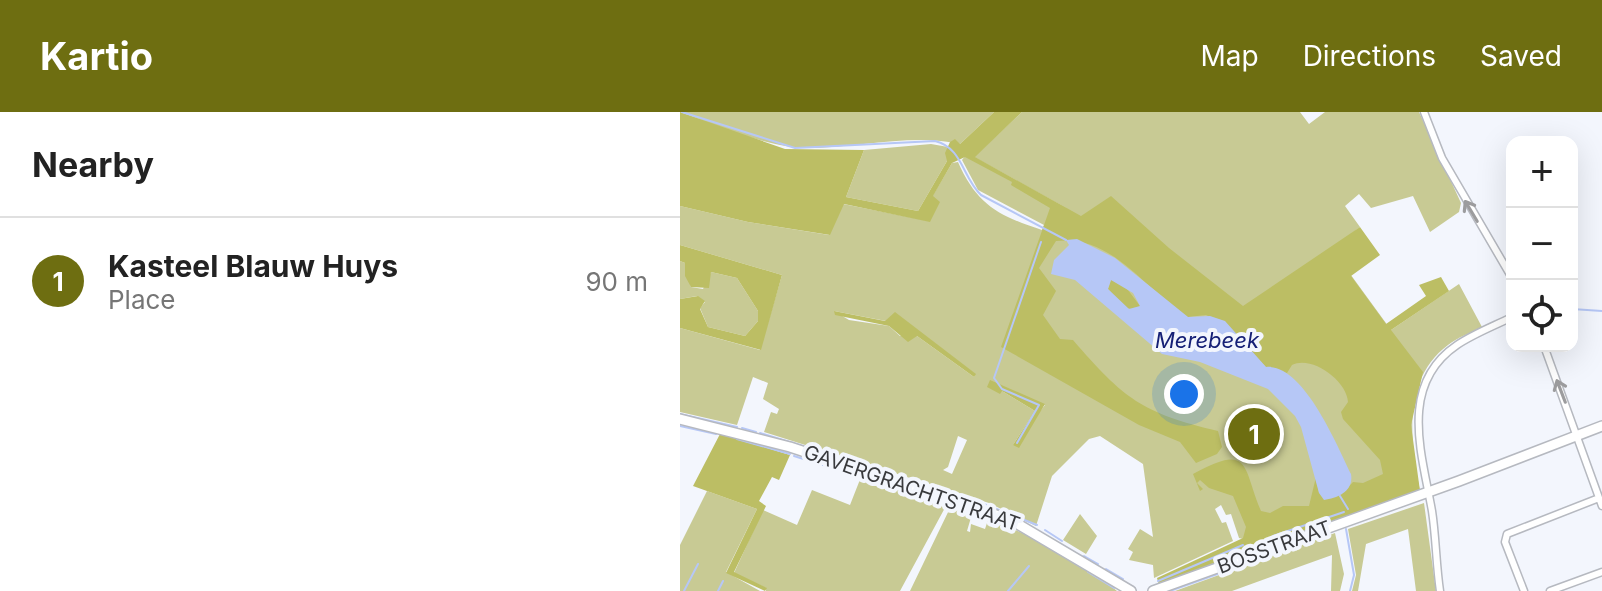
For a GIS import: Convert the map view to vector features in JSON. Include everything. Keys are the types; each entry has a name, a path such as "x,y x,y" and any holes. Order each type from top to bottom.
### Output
{"street":[{"path":"1424,112 1464,199 1506,268"},
{"path":"1440,591 1419,418 1420,396 1426,379 1456,346 1506,320"},
{"path":"1524,591 1505,542 1507,534 1600,502 1546,352"},
{"name":"GAVERGRACHTSTRAAT","path":"680,419 790,447 1011,520 1131,591"},
{"name":"BOSSTRAAT","path":"1153,591 1427,493 1602,426"},
{"path":"1550,591 1602,572"}],"green space":[{"path":"682,112 994,112 960,144 905,140 807,148 761,140"},
{"path":"1022,112 1300,112 1309,124 1325,112 1419,112 1461,203 1459,212 1430,232 1413,196 1371,208 1359,194 1345,206 1360,227 1332,249 1391,330 1459,284 1482,327 1460,337 1433,359 1416,393 1412,432 1420,491 1249,552 1243,539 1239,538 1231,514 1226,515 1221,505 1215,509 1222,523 1226,522 1233,541 1154,578 1153,565 1129,560 1133,552 1128,549 1140,529 1153,537 1143,464 1100,436 1089,439 1052,476 1036,526 989,503 764,432 771,412 777,414 779,409 763,399 768,383 753,377 737,425 680,412 680,328 760,350 782,275 680,245 680,206 748,222 829,235 843,204 929,221 932,197 952,163 958,162 973,189 991,207 1013,220 1042,230 1044,225 978,190 962,160 965,156 1068,209 974,157","holes":["834,311 886,321 895,313 975,374 974,377 917,336 900,336 889,326 849,320","1002,391 1045,405 1013,445 1035,411","958,436 967,440 952,474 943,470 948,467"]},
{"path":"931,144 948,147 947,161 918,211 846,197 864,150"},
{"path":"680,261 685,263 691,287 703,289 711,272 737,278 758,311 758,321 745,336 708,327 700,308 705,302 697,296 680,299"},
{"path":"861,477 947,504 900,591 766,591 766,588 734,573 763,510 797,525 812,490 850,505"},
{"path":"707,491 757,509 726,572 760,591 680,591 680,545"},
{"path":"1424,503 1436,591 1416,591 1408,529 1366,544 1358,591 1352,591 1356,575 1348,529"},
{"path":"951,506 972,514 967,531 970,532 971,524 985,529 988,520 1005,526 1073,559 1117,591 910,591"},
{"path":"1080,514 1097,536 1086,554 1063,540"},
{"path":"1335,533 1344,574 1340,591 1331,591 1332,555 1232,591 1175,591"}],"shaded area":[{"path":"680,112 785,149 864,150 846,197 918,211 947,161 945,153 950,142 955,139 960,144 994,112 1022,112 975,157 1081,216 1111,196 1169,248 1243,306 1360,227 1380,255 1351,276 1386,324 1426,296 1419,285 1441,277 1449,291 1391,330 1423,372 1411,425 1420,491 1159,585 1157,578 1243,538 1246,527 1233,496 1209,488 1200,480 1197,483 1203,489 1200,491 1193,474 1226,460 1235,460 1247,472 1261,511 1270,513 1283,506 1309,506 1316,477 1319,493 1340,496 1353,482 1363,483 1383,474 1380,460 1343,419 1341,412 1348,402 1335,378 1309,364 1292,365 1287,373 1266,367 1227,325 1206,315 1188,317 1111,255 1095,246 1076,241 1056,241 1039,268 1056,291 1043,315 1060,339 1073,340 1106,377 1136,401 1170,417 1218,431 1222,447 1217,454 1196,463 1180,442 1139,425 1001,347 1050,208 1011,185 1012,182 965,157 952,163 933,196 940,202 930,222 844,204 830,235 748,222 680,206"},
{"path":"680,245 782,275 761,350 680,328 680,299 698,296 705,301 700,309 708,327 745,336 758,321 758,311 737,278 711,272 709,288 691,287 685,276 685,263 680,261"},
{"path":"1111,280 1125,286 1140,306 1135,310 1123,307 1108,289"},
{"path":"834,311 885,321 895,312 976,374 974,377 917,336 908,342 889,326 835,315"},
{"path":"990,380 1045,404 1019,448 1013,445 1035,411 1002,391 1000,394 987,387"},
{"path":"720,434 790,455 779,480 772,477 759,501 766,506 734,572 767,588 765,591 726,573 757,509 693,486"}],"water":[{"name":"Merebeek","path":"1077,239 1115,258 1188,317 1210,316 1225,321 1266,367 1280,369 1293,378 1317,408 1337,444 1351,474 1347,489 1324,500 1319,493 1301,427 1295,416 1268,389 1200,362 1162,354 1075,280 1051,274 1054,260 1069,245 1066,240","holes":["1111,280 1133,293 1140,306 1129,309 1108,289"]}],"waterway":[{"name":"Merebeek","path":"682,112 795,148 935,141 957,156 981,195 1066,240"},
{"path":"1017,443 1039,405 1002,389 994,378 1041,242"},
{"path":"1578,309 1602,311"},
{"path":"680,414 737,427"},
{"path":"680,426 716,434"},
{"path":"742,428 756,432"},
{"path":"760,433 819,451"},
{"path":"737,439 790,454"},
{"path":"823,452 863,465"},
{"path":"794,456 816,463"},
{"path":"820,464 940,502"},
{"path":"867,467 914,482"},
{"path":"919,483 975,501"},
{"path":"1340,496 1348,509"},
{"path":"979,502 1037,525"},
{"path":"1273,536 1344,512"},
{"path":"989,518 1014,527"},
{"path":"1346,529 1354,575 1350,591"},
{"path":"1045,530 1062,541"},
{"path":"1244,564 1333,531"},
{"path":"1158,581 1243,545"},
{"path":"1084,556 1098,564"},
{"path":"1071,561 1084,569"},
{"path":"684,591 698,564"},
{"path":"1008,591 1029,566"},
{"path":"1170,591 1240,566"},
{"path":"1106,569 1123,579"},
{"path":"1088,572 1114,588"},
{"path":"718,591 723,581"}],"place":[{"name":"Kasteel Blauw Huys","path":"1254,434"}]}
